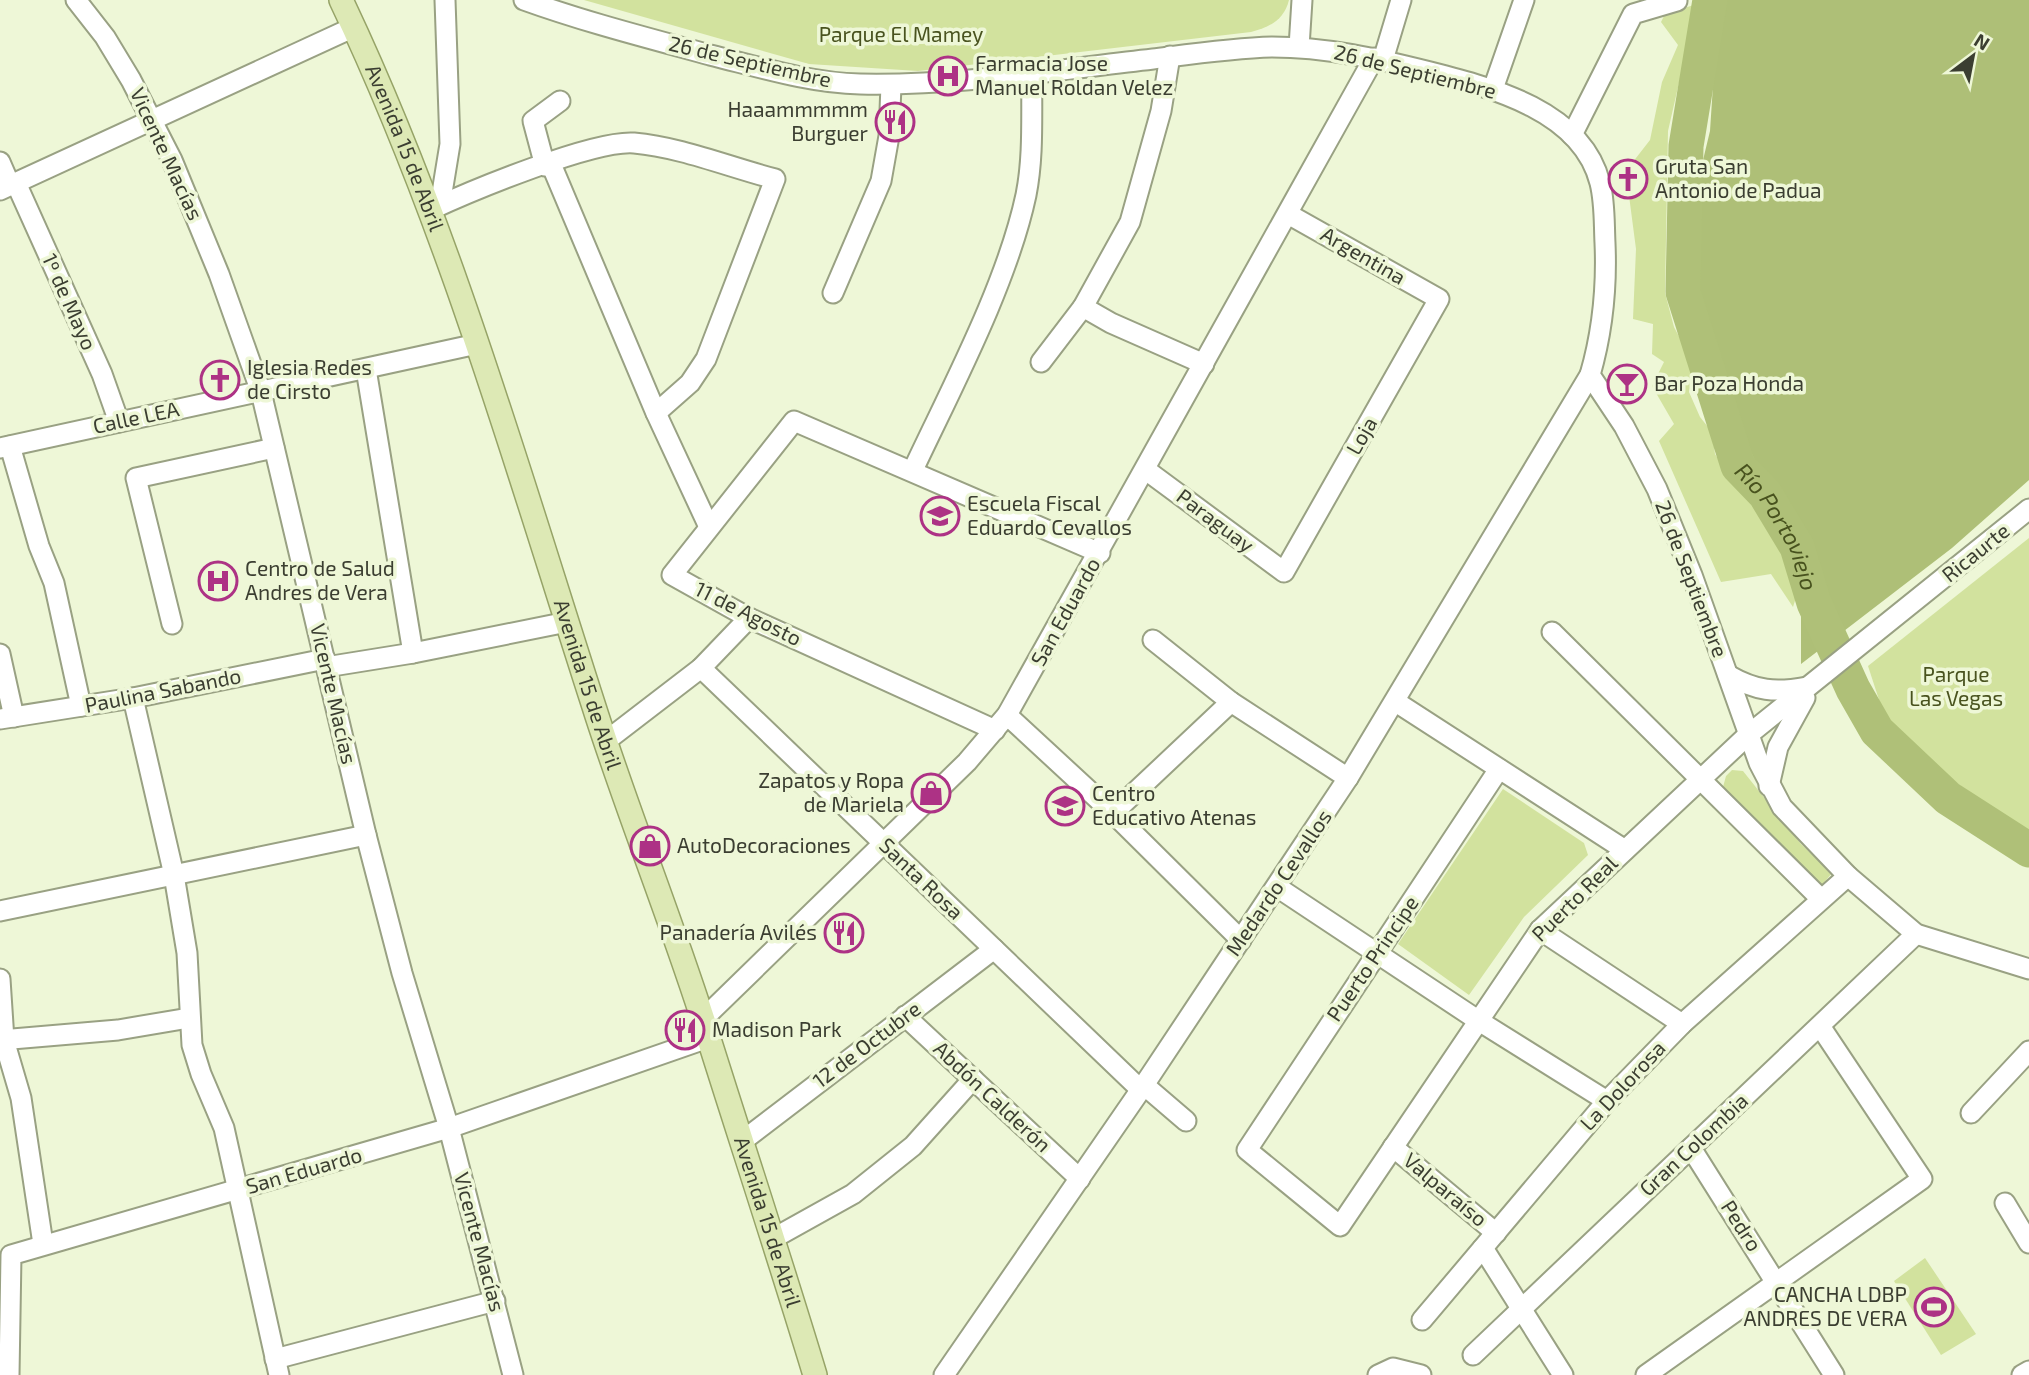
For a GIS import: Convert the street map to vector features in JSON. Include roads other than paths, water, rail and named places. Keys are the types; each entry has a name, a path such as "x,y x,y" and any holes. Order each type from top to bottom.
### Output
{"main road":[{"name":"Avenida 15 de Abril","path":"341,0 435,207 567,622 705,1029 816,1375"}],"street":[{"name":"Vicente Macías","path":"76,0 105,37 152,118 219,274 261,392 366,835 402,973 449,1128 513,1375"},
{"path":"435,207 450,144 444,0"},
{"name":"26 de Septiembre","path":"524,0 632,34 821,80 891,85 1032,73 1170,56 1299,47 1379,59 1493,89 1536,110 1572,135 1596,169 1604,203 1606,303 1590,375 1625,426 1657,489 1769,787 1782,807 1848,876 1916,934 2029,970"},
{"path":"1299,47 1302,0"},
{"name":"San Eduardo","path":"9,1375 10,1255 449,1128 705,1029 1001,723 1100,553 1288,214 1379,59 1401,0"},
{"path":"1493,89 1524,0"},
{"path":"1572,135 1633,14 1676,1"},
{"path":"9,186 354,27"},
{"path":"1041,362 1083,307 1130,222 1161,111 1170,56"},
{"path":"913,470 965,359 1026,197 1031,156 1032,73"},
{"path":"833,293 881,181 889,136 891,85"},
{"path":"560,101 533,121 548,165 656,414 709,527 794,421 913,470 1100,553"},
{"path":"435,207 603,145 635,143 775,179 706,359 690,383 656,414"},
{"name":"1º de Mayo","path":"0,162 9,186 102,374 119,422"},
{"name":"Argentina","path":"1288,214 1439,299"},
{"name":"Loja","path":"1284,572 1439,299"},
{"path":"1083,307 1111,323 1204,364"},
{"name":"Calle LEA","path":"5,447 477,344"},
{"path":"366,369 413,653"},
{"name":"Medardo Cevallos","path":"944,1375 1142,1088 1348,778 1590,375"},
{"path":"5,447 54,583 81,706"},
{"path":"172,624 136,478 274,448"},
{"name":"Paraguay","path":"1146,470 1284,572"},
{"name":"Ricaurte","path":"1813,685 2029,509"},
{"name":"11 de Agosto","path":"709,527 672,575 749,618 1001,723 1113,813 1241,940"},
{"path":"606,741 701,668 749,618"},
{"name":"Paulina Sabando","path":"7,718 326,663 413,653 567,622"},
{"path":"1552,632 1821,899"},
{"path":"1153,640 1231,702 1348,778"},
{"path":"0,654 7,718"},
{"name":"Santa Rosa","path":"701,668 1142,1088 1186,1121"},
{"path":"1728,675 1764,691 1782,692 1813,685"},
{"path":"1769,787 1778,747 1813,685"},
{"name":"Puerto Real","path":"1340,1226 1540,930 1748,735 1813,685"},
{"path":"133,698 174,875 187,953 189,1018 201,1074 224,1128 277,1367 495,1301"},
{"path":"1113,813 1231,702"},
{"path":"1396,702 1625,850"},
{"name":"Puerto Principe","path":"1340,1226 1247,1150 1499,769"},
{"path":"0,911 366,835"},
{"name":"La Dolorosa","path":"1422,1320 1607,1101 1682,1024 1848,876"},
{"path":"1277,887 1479,1021 1607,1101"},
{"path":"1540,930 1682,1024"},
{"name":"Gran Colombia","path":"1473,1355 1916,934"},
{"name":"12 de Octubre","path":"741,1142 993,948"},
{"path":"0,979 2,1040 21,1098 43,1244"},
{"name":"Abdón Calderón","path":"905,1016 1080,1179"},
{"path":"2,1040 118,1030 189,1018"},
{"path":"1646,1375 1922,1179 1819,1026"},
{"path":"1971,1113 2029,1051"},
{"path":"774,1238 853,1194 913,1146 973,1079"},
{"name":"Valparaíso","path":"1394,1147 1496,1233"},
{"name":"Pedro","path":"1691,1148 1834,1375"},
{"path":"2005,1203 2029,1243"},
{"path":"1483,1248 1563,1375"},
{"path":"1378,1375 1393,1368 1421,1375"},
{"path":"2022,1375 2029,1371"}],"waterway":[{"name":"Río Portoviejo","path":"1710,0 1686,146 1683,292 1738,466 1765,494 1797,547 1814,603 1853,689 1877,731 1948,798 2029,850"}],"place":[{"name":"Farmacia Jose Manuel Roldan Velez","path":"948,76"},
{"name":"Haaammmmm Burguer","path":"895,122"},
{"name":"Gruta San Antonio de Padua","path":"1628,179"},
{"name":"Iglesia Redes de Cirsto","path":"220,380"},
{"name":"Bar Poza Honda","path":"1627,384"},
{"name":"Escuela Fiscal Eduardo Cevallos","path":"940,516"},
{"name":"Centro de Salud Andres de Vera","path":"218,581"},
{"name":"Zapatos y Ropa de Mariela","path":"931,793"},
{"name":"Centro Educativo Atenas","path":"1065,806"},
{"name":"AutoDecoraciones","path":"650,846"},
{"name":"Panadería Avilés","path":"844,933"},
{"name":"Madison Park","path":"685,1030"},
{"name":"CANCHA LDBP ANDRES DE VERA","path":"1934,1307"}],"park label":[{"name":"Parque El Mamey","path":"901,35"},
{"name":"Parque Las Vegas","path":"1956,687"}]}
